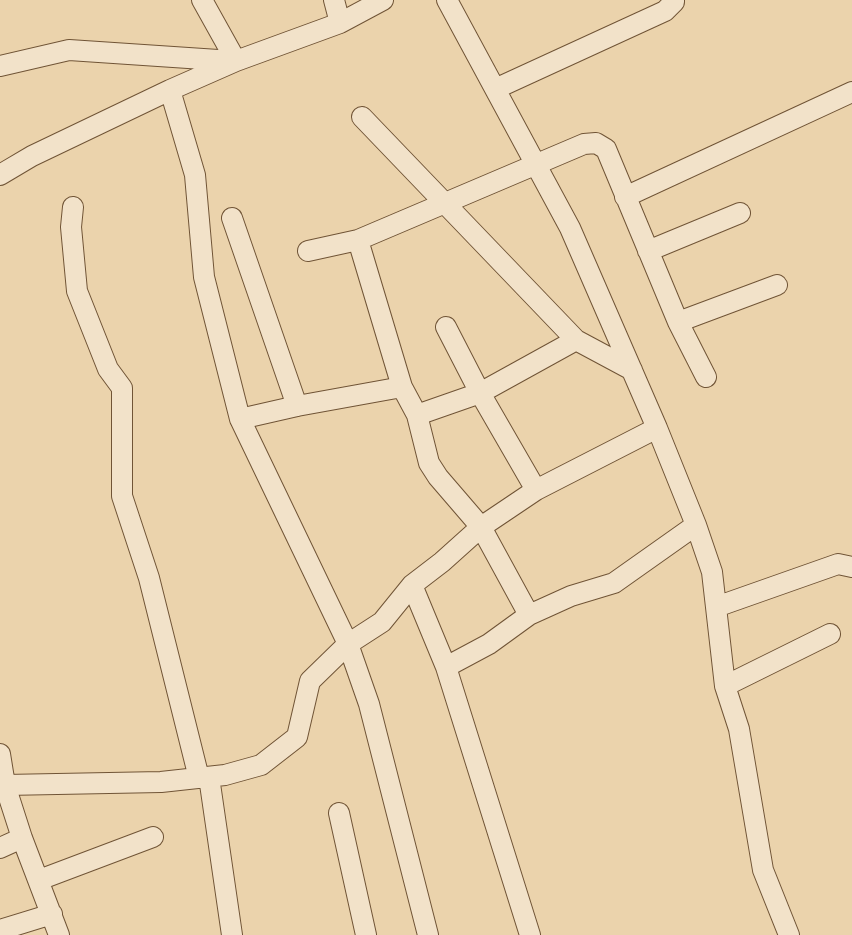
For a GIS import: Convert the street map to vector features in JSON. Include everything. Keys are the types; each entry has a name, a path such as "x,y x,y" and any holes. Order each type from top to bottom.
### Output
{"street":[{"path":"202,0 236,61"},
{"path":"334,0 340,23"},
{"path":"0,175 32,156 170,90 236,61 340,23 384,0"},
{"path":"447,0 570,228 657,428 696,526 712,572 725,686 739,729 763,870 789,935"},
{"path":"495,89 666,11 674,0"},
{"path":"0,66 69,50 236,61"},
{"path":"170,90 195,175 204,276 240,419 348,644 369,704 428,935"},
{"path":"626,197 852,92"},
{"path":"362,117 576,340 632,370"},
{"path":"308,251 358,240 584,144 596,143 606,149 678,322 706,376"},
{"path":"73,207 71,227 78,291 108,369 122,388 122,496 149,578 204,777 232,935"},
{"path":"648,251 740,214"},
{"path":"232,218 297,406"},
{"path":"358,240 402,387 417,415 429,463 438,477 481,527 528,615"},
{"path":"678,322 777,285"},
{"path":"446,327 480,393 536,490"},
{"path":"417,415 480,393 576,340"},
{"path":"240,419 297,406 402,387"},
{"path":"5,785 161,782 225,775 261,765 297,737 310,680 348,644 382,622 412,586 481,527 536,490 657,428"},
{"path":"446,667 489,644 528,615 571,596 614,583 696,526"},
{"path":"716,607 838,564 852,566"},
{"path":"412,586 446,667 530,935"},
{"path":"725,686 830,634"},
{"path":"0,754 5,785 22,838 60,935"},
{"path":"339,812 366,935"},
{"path":"38,880 153,836"},
{"path":"0,848 22,838"},
{"path":"0,930 52,914"}]}
